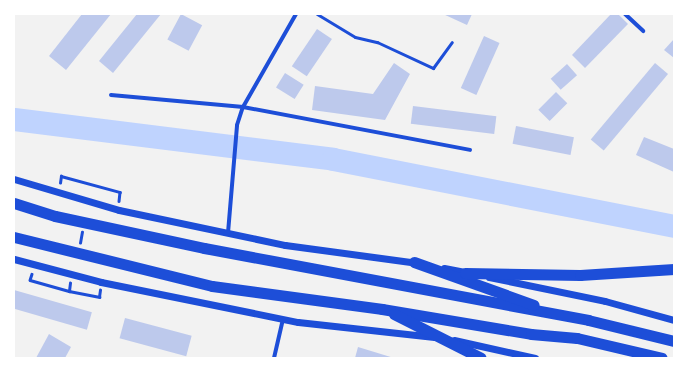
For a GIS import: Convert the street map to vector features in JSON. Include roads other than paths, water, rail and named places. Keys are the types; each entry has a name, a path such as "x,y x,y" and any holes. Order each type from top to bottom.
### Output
{"highway":[{"path":"14,202 55,216 204,248 569,317 674,341"},
{"path":"14,237 212,286 382,309 531,334 577,338 662,358"},
{"path":"414,262 569,317"},
{"path":"465,273 580,275 674,269"},
{"path":"382,309 482,358"}],"street":[{"path":"228,233 229,192 237,126 243,106 296,14"},
{"path":"625,14 643,31"},
{"path":"111,95 243,106 470,150"},
{"path":"14,179 119,210 285,245 414,262 605,301 674,320"},
{"path":"14,259 101,282 283,318 441,338 535,358"},
{"path":"274,358 283,318"}],"lane":[{"path":"317,14 355,37 377,42 433,68 452,42"}],"waterway":[{"path":"14,119 333,159 674,226"}]}
